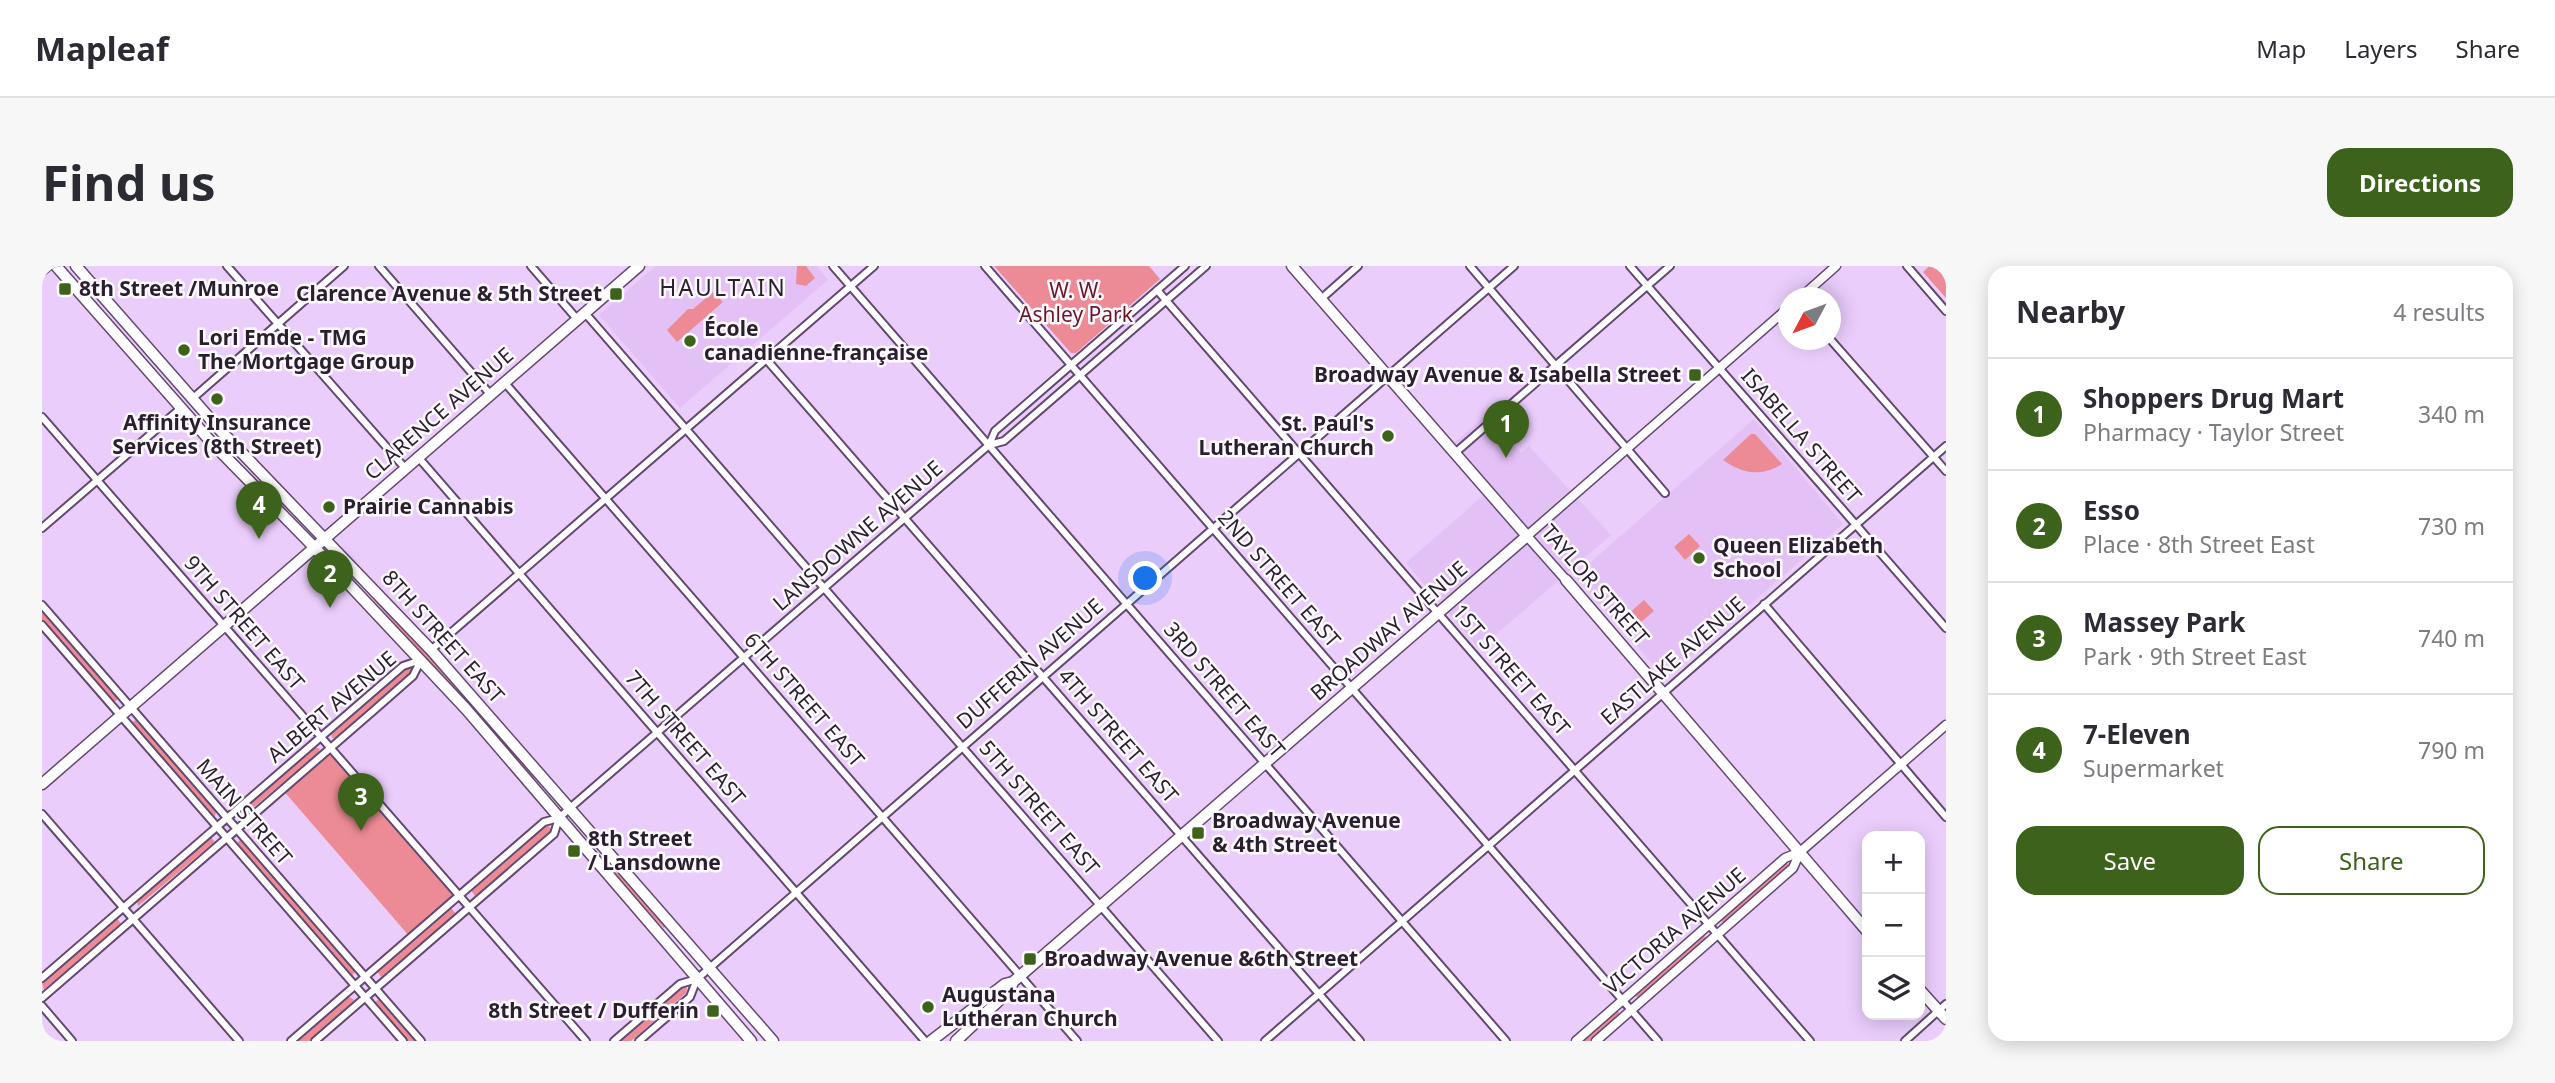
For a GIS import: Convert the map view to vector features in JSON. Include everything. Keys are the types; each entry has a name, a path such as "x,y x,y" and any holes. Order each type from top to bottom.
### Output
{"main road":[{"name":"8TH STREET EAST","path":"56,266 181,408 421,660 751,1041"},
{"name":"8TH STREET EAST","path":"76,266 192,399 431,650 773,1041"},
{"name":"CLARENCE AVENUE","path":"42,784 639,266"},
{"name":"TAYLOR STREET","path":"1292,266 1527,536"},
{"name":"BROADWAY AVENUE","path":"928,1041 1005,984 1016,979 1527,536"},
{"name":"TAYLOR STREET","path":"1566,580 1862,925"},
{"name":"BROADWAY AVENUE","path":"956,1041 1010,990 1016,979"},
{"path":"1925,994 1942,1007 1946,1019"}],"street":[{"path":"42,272 49,266"},
{"path":"227,266 405,468"},
{"path":"192,399 344,266"},
{"path":"379,266 491,394"},
{"name":"5TH STREET EAST","path":"531,266 686,428 1218,1041"},
{"name":"3RD STREET EAST","path":"834,266 1506,1041"},
{"path":"431,650 874,266"},
{"name":"2ND STREET EAST","path":"985,266 1658,1041"},
{"name":"LANSDOWNE AVENUE","path":"989,445 995,430 1185,266"},
{"name":"LANSDOWNE AVENUE","path":"291,1041 544,822 559,818 989,445 1004,441 1206,266"},
{"path":"1321,299 1358,266"},
{"path":"1470,266 1665,493"},
{"name":"DUFFERIN AVENUE","path":"614,1041 680,984 696,979 709,968 1514,266"},
{"name":"ISABELLA STREET","path":"1630,266 1946,628"},
{"path":"1455,453 1670,266"},
{"path":"1812,287 1836,266"},
{"path":"1907,266 1946,311"},
{"name":"1ST STREET EAST","path":"1157,290 1810,1041"},
{"name":"BROADWAY AVENUE","path":"1527,536 1778,316"},
{"path":"1840,350 1946,471"},
{"name":"4TH STREET EAST","path":"766,359 1360,1041"},
{"name":"6TH STREET EAST","path":"505,383 881,817 1016,979 1077,1041"},
{"path":"42,528 181,408"},
{"name":"9TH STREET EAST","path":"42,417 586,1041"},
{"name":"EASTLAKE AVENUE","path":"1265,1041 1946,446"},
{"name":"7TH STREET EAST","path":"418,457 795,892 928,1041"},
{"name":"TAYLOR STREET","path":"1527,536 1566,580"},
{"path":"1764,604 1946,817"},
{"name":"MAIN STREET","path":"42,605 421,1041"},
{"name":"MAIN STREET","path":"42,625 402,1041"},
{"name":"ALBERT AVENUE","path":"42,978 403,666 421,660"},
{"name":"ALBERT AVENUE","path":"42,998 413,676 421,660"},
{"name":"VICTORIA AVENUE","path":"1576,1041 1785,858 1800,852 1946,725"},
{"path":"42,814 239,1041"},
{"name":"LANSDOWNE AVENUE","path":"315,1041 554,834 559,818"},
{"name":"VICTORIA AVENUE","path":"1595,1041 1793,868 1800,852"},
{"name":"DUFFERIN AVENUE","path":"639,1041 690,997 696,979"},
{"path":"42,1006 72,1041"},
{"path":"1905,1041 1942,1007"}],"shaded area":[{"name":"École canadienne-française","path":"656,266 817,266 828,280 680,408 599,315"},
{"path":"1487,414 1521,453 1529,446 1611,535 1479,649 1406,563 1485,494 1446,450"},
{"name":"Queen Elizabeth School","path":"1754,419 1843,524 1665,678 1575,576"}],"green space":[{"path":"797,266 806,266 815,278 806,286 796,284"},
{"name":"W. W. Ashley Park","path":"994,266 1149,266 1160,279 1076,353 1071,353"},
{"path":"1929,266 1946,266 1946,298 1923,272"},
{"path":"713,292 723,302 677,342 667,330 688,309 693,309"},
{"path":"1751,434 1755,434 1782,464 1766,471 1752,472 1723,460"},
{"path":"1689,534 1700,546 1685,560 1674,547"},
{"path":"365,590 411,633 544,786 525,771"},
{"path":"1644,600 1654,611 1634,628 1626,616"},
{"path":"42,610 119,698 113,703 42,621"},
{"path":"407,667 412,669 411,673 336,738 332,738 331,733"},
{"path":"138,717 217,811 214,817 132,723"},
{"path":"315,747 320,749 318,753 241,818 239,813"},
{"path":"330,748 459,895 410,937 282,789"},
{"path":"546,823 552,830 475,896 470,889"},
{"path":"211,837 215,842 138,906 137,902"},
{"path":"242,838 356,970 352,976 236,844"},
{"path":"592,847 616,870 664,928 645,910"},
{"path":"1786,862 1790,866 1725,924 1720,920"},
{"path":"450,907 456,914 381,977 377,971"},
{"path":"117,918 121,924 44,990 42,983"},
{"path":"1703,935 1707,939 1638,999 1635,994"},
{"path":"683,986 687,988 686,993 631,1041 618,1041"},
{"path":"348,996 353,1002 309,1041 296,1041"},
{"path":"380,998 417,1041 407,1041 374,1003"},
{"path":"1617,1010 1621,1015 1590,1041 1581,1041"}],"place":[{"name":"8th Street /Munroe","path":"65,289"},
{"name":"Clarence Avenue & 5th Street","path":"616,294"},
{"name":"École canadienne-française","path":"690,341"},
{"name":"Lori Emde - TMG The Mortgage Group","path":"184,350"},
{"name":"Broadway Avenue & Isabella Street","path":"1695,375"},
{"name":"Affinity Insurance Services (8th Street)","path":"217,399"},
{"name":"St. Paul's Lutheran Church","path":"1388,436"},
{"name":"Shoppers Drug Mart","path":"1506,458"},
{"name":"Prairie Cannabis","path":"329,507"},
{"name":"7-Eleven","path":"259,539"},
{"name":"Queen Elizabeth School","path":"1699,558"},
{"name":"Esso","path":"330,608"},
{"name":"Massey Park","path":"361,831"},
{"name":"Broadway Avenue & 4th Street","path":"1198,833"},
{"name":"8th Street / Lansdowne","path":"574,851"},
{"name":"Broadway Avenue &6th Street","path":"1030,959"},
{"name":"Augustana Lutheran Church","path":"928,1007"},
{"name":"8th Street / Dufferin","path":"713,1011"}],"district":[{"name":"HAULTAIN","path":"723,288"}]}
